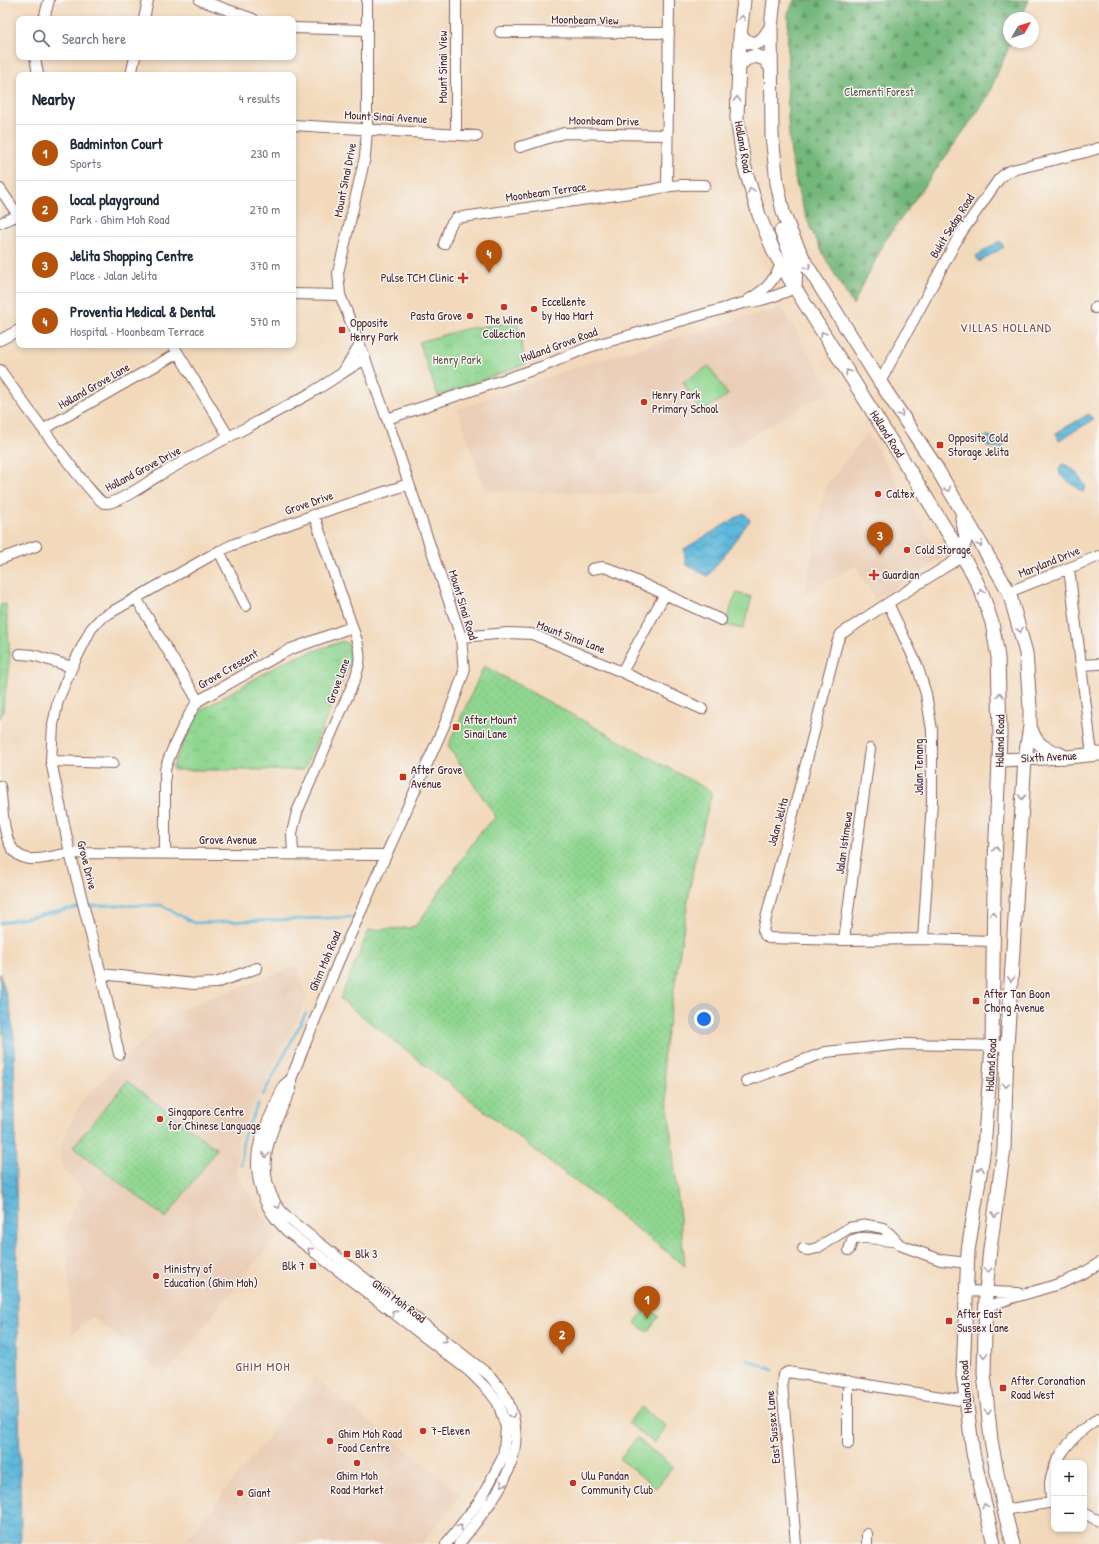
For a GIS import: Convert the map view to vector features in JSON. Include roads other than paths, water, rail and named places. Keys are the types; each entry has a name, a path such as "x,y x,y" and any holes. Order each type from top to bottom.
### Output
{"main road":[{"name":"Holland Road","path":"744,0 740,36 737,118 744,165 759,215 781,265 961,554 982,593 992,623 998,657 1000,760 993,941 992,1047 984,1148 968,1263 963,1375 973,1453 994,1544"},
{"name":"Holland Road","path":"774,0 771,27 772,135 780,203 791,233 806,264 880,382 922,445 1009,592 1026,653 1030,726 1025,758 1007,1046 1004,1149 990,1249 986,1291 984,1373 991,1440 1004,1510 1013,1544"},
{"path":"740,36 747,42 754,44 760,42 764,38 771,27"},
{"path":"739,66 746,59 755,56 765,59 771,68"},
{"path":"772,135 766,149 768,189 776,218 796,268 795,288"},
{"path":"961,510 966,537 961,554"},
{"path":"1030,726 1033,736 1043,748 1067,757"},
{"name":"Sixth Avenue","path":"1000,760 1096,755"}],"street":[{"path":"45,16 49,0"},
{"path":"145,16 148,0"},
{"path":"200,0 245,16"},
{"name":"Mount Sinai Drive","path":"366,359 340,295 338,273 365,157 367,129 367,0"},
{"name":"Mount Sinai View","path":"456,0 456,134"},
{"path":"667,186 670,0"},
{"path":"296,28 367,30"},
{"name":"Moonbeam View","path":"500,32 669,33"},
{"path":"36,60 38,72"},
{"path":"131,72 134,60"},
{"name":"Mount Sinai Avenue","path":"296,125 477,136"},
{"name":"Moonbeam Drive","path":"520,147 564,133 667,135"},
{"name":"Bukit Sedap Road","path":"880,382 959,236 999,179 1007,172 1016,169 1099,148"},
{"name":"Moonbeam Terrace","path":"444,244 450,226 456,218 651,190 667,186 686,184 705,185"},
{"path":"0,189 16,211"},
{"path":"0,223 16,216"},
{"name":"Holland Grove Road","path":"743,303 766,288 774,280 781,265"},
{"name":"Holland Grove Road","path":"387,419 544,366 589,347 743,303 753,302 785,293 795,288"},
{"path":"296,294 340,295"},
{"path":"0,340 16,332"},
{"name":"Holland Grove Drive","path":"342,373 360,345"},
{"path":"176,349 229,437"},
{"name":"Holland Grove Lane","path":"44,429 176,349"},
{"name":"Holland Grove Drive","path":"0,370 83,482 99,500 104,503 114,502 307,394 366,359"},
{"name":"Mount Sinai Road","path":"366,359 461,637 464,672 444,726 386,855"},
{"name":"Grove Drive","path":"119,1054 101,974 70,853 51,761 53,726 58,700 72,667 91,629 101,618 220,551 314,515 409,484"},
{"name":"Grove Lane","path":"293,854 292,833 297,812 355,679 360,654 314,515"},
{"path":"0,559 36,546"},
{"path":"220,551 246,606"},
{"name":"Jalan Jelita","path":"961,554 950,564 841,634 837,643 762,930 769,938 993,941"},
{"name":"Maryland Drive","path":"1009,592 1099,556"},
{"path":"592,569 603,567 610,569 721,620"},
{"path":"1068,568 1081,665 1096,755"},
{"path":"622,672 665,594"},
{"path":"136,598 198,702"},
{"name":"Jalan Tenang","path":"888,603 917,665 926,694 932,730 932,802 923,939"},
{"name":"Grove Crescent","path":"165,853 166,770 168,759 192,709 198,702 279,655 291,649 352,627"},
{"name":"Mount Sinai Lane","path":"461,637 508,633 532,634 622,672 702,709"},
{"path":"20,654 33,655 72,667"},
{"path":"1081,665 1099,664"},
{"name":"Jalan Istimewa","path":"844,940 870,749"},
{"path":"51,761 113,763"},
{"name":"Grove Avenue","path":"0,786 4,837 8,847 16,854 30,859 70,853 386,855"},
{"name":"Ghim Moh Road","path":"386,855 339,960 291,1079 284,1085 262,1135 258,1152 257,1173 261,1189 271,1212 287,1231 469,1371 489,1391 503,1401 516,1427 513,1460 506,1478 489,1506 459,1544"},
{"path":"101,974 194,984 216,984 257,968"},
{"path":"746,1081 826,1052 902,1044 992,1047 1007,1046"},
{"path":"803,1249 809,1250 817,1248 849,1228 857,1225 867,1225 883,1228 900,1245 941,1260 968,1263"},
{"path":"849,1250 852,1241 860,1237 887,1242 895,1241"},
{"path":"985,1308 996,1303 1074,1279 1099,1263"},
{"path":"966,1291 1024,1294"},
{"name":"East Sussex Lane","path":"796,1544 782,1376 785,1373 788,1372 848,1381 966,1401"},
{"path":"848,1381 848,1444"},
{"name":"Ghim Moh Road","path":"446,1544 481,1499 503,1457 506,1427 503,1401"},
{"path":"1058,1460 1075,1437 1089,1424 1099,1418"},
{"path":"1051,1478 1051,1488"},
{"path":"1004,1510 1051,1501"},
{"path":"1087,1515 1099,1521"}],"water":[{"path":"1000,241 1004,247 979,262 976,256"},
{"path":"1089,414 1093,420 1059,440 1056,433"},
{"path":"990,436 995,440 1003,438 1005,445 1002,448 988,447 984,442 984,438"},
{"path":"1062,464 1070,467 1079,476 1086,487 1083,492 1060,475 1059,470"},
{"path":"744,513 750,520 708,576 686,565 684,549"},
{"path":"0,974 10,1008 14,1038 21,1544 0,1544 0,1324 4,1039 0,1010"}],"waterway":[{"path":"86,906 161,905 194,923 355,917"},
{"path":"0,923 81,907"},
{"path":"263,1095 306,1013"},
{"path":"241,1166 243,1138 258,1104"},
{"path":"748,1360 773,1370"}],"place":[{"name":"Proventia Medical & Dental","path":"489,273"},
{"name":"Pulse TCM Clinic","path":"463,278"},
{"name":"The Wine Collection","path":"504,307"},
{"name":"Eccellente by Hao Mart","path":"534,309"},
{"name":"Pasta Grove","path":"470,316"},
{"name":"Opposite Henry Park","path":"342,330"},
{"name":"Henry Park Primary School","path":"644,402"},
{"name":"Opposite Cold Storage Jelita","path":"940,445"},
{"name":"Caltex","path":"878,494"},
{"name":"Cold Storage","path":"907,550"},
{"name":"Jelita Shopping Centre","path":"880,555"},
{"name":"Guardian","path":"874,575"},
{"name":"After Mount Sinai Lane","path":"456,727"},
{"name":"After Grove Avenue","path":"403,777"},
{"name":"After Tan Boon Chong Avenue","path":"976,1001"},
{"name":"Singapore Centre for Chinese Language","path":"160,1119"},
{"name":"Blk 3","path":"347,1254"},
{"name":"Blk 7","path":"313,1266"},
{"name":"Ministry of Education (Ghim Moh)","path":"156,1276"},
{"name":"Badminton Court","path":"647,1319"},
{"name":"After East Sussex Lane","path":"949,1321"},
{"name":"local playground","path":"562,1354"},
{"name":"After Coronation Road West","path":"1003,1388"},
{"name":"7-Eleven","path":"423,1431"},
{"name":"Ghim Moh Road Food Centre","path":"330,1441"},
{"name":"Ghim Moh Road Market","path":"357,1463"},
{"name":"Ulu Pandan Community Club","path":"573,1483"},
{"name":"Giant","path":"240,1493"}],"district":[{"name":"VILLAS HOLLAND","path":"1006,327"},
{"name":"GHIM MOH","path":"263,1366"}],"park label":[{"name":"Clementi Forest","path":"879,92"},
{"name":"Henry Park","path":"457,360"}]}
